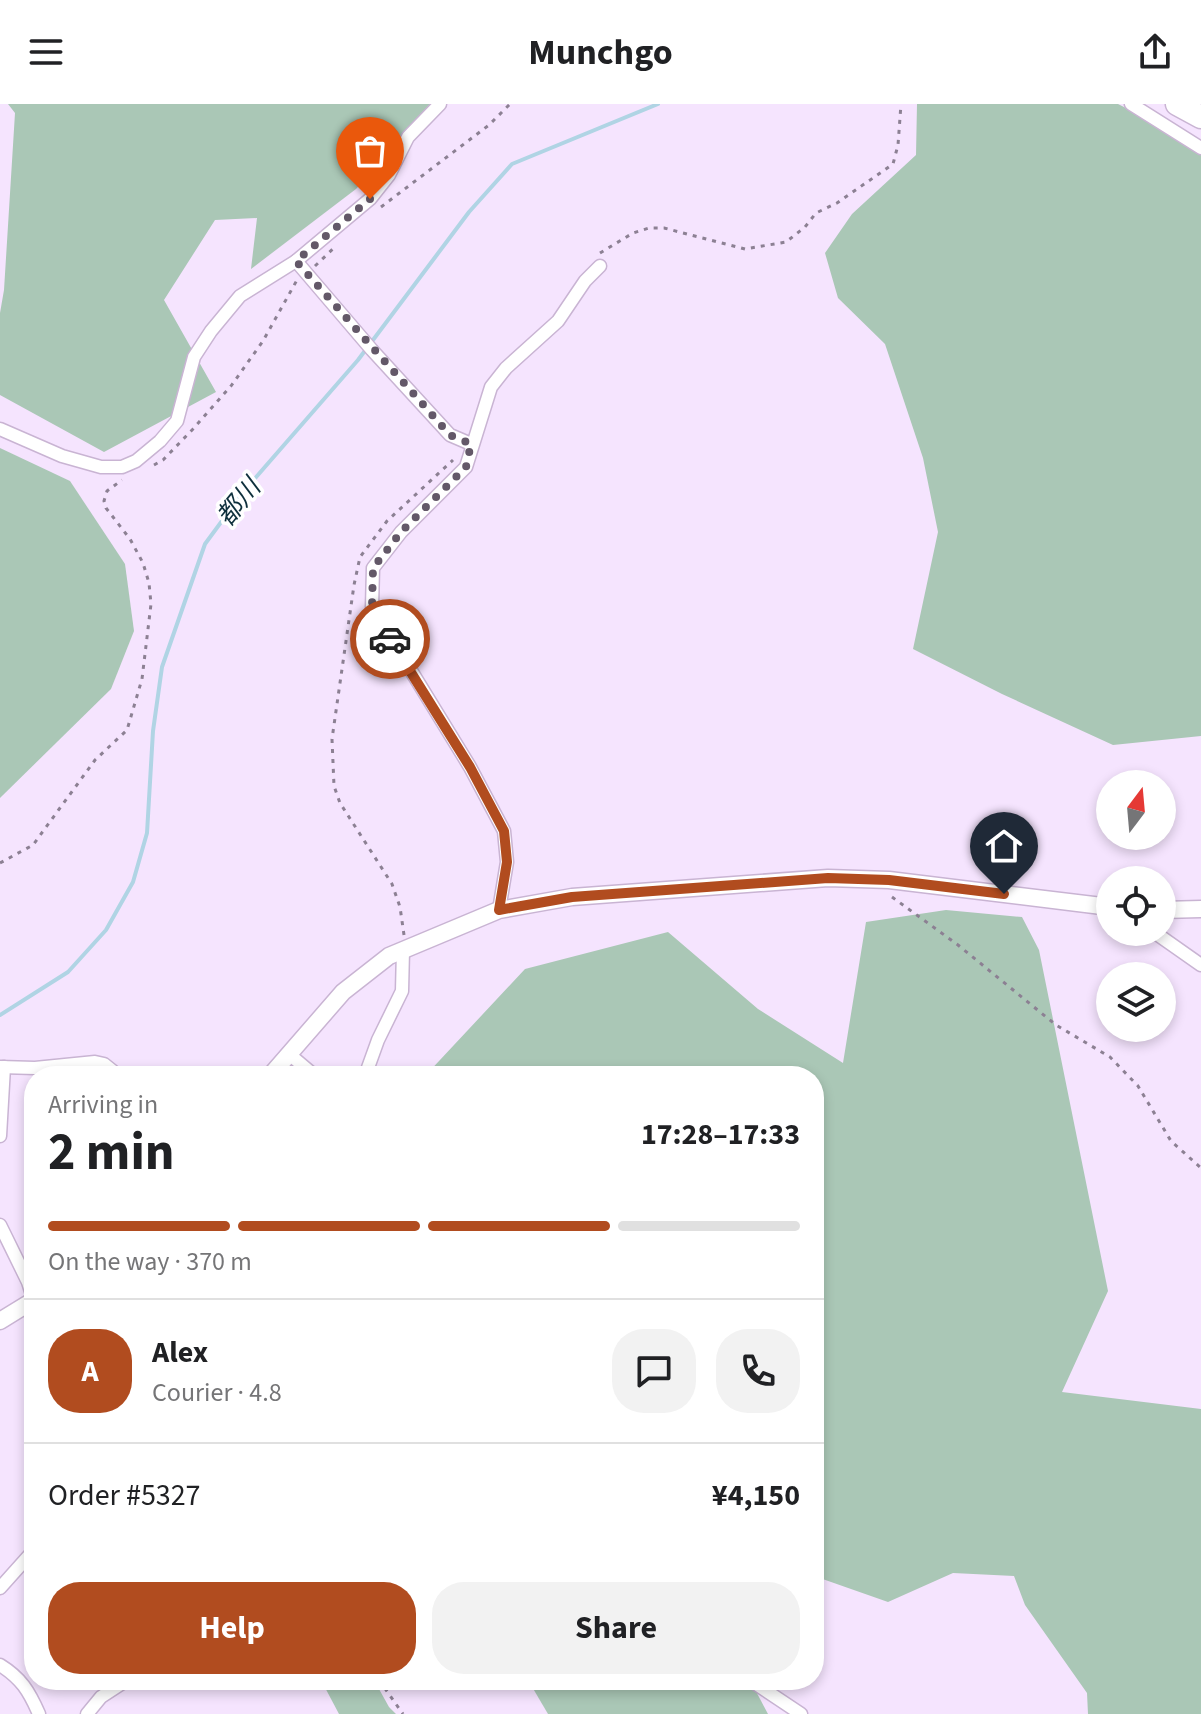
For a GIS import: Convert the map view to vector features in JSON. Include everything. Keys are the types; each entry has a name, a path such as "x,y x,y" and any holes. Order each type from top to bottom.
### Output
{"highway":[{"path":"1177,104 1201,117"}],"street":[{"path":"0,429 62,456 101,467 122,467 136,461 160,441 177,421 194,357 240,296 296,261 370,199 389,175 408,137 440,104"},
{"path":"1131,104 1201,148"},
{"path":"499,910 507,862 504,831 470,767 372,607 373,568 401,532 466,467 491,387 506,368 558,321 599,260"},
{"path":"296,261 450,435 471,444"},
{"path":"279,1066 343,992 367,971 403,950 499,910 572,897 828,878 866,879 1096,905"},
{"path":"1176,910 1201,909"},
{"path":"1174,946 1201,965"},
{"path":"369,1066 402,991 403,950"},
{"path":"289,1054 303,1066"},
{"path":"55,1066 95,1062 106,1066"},
{"path":"0,1136 2,1067 24,1068"},
{"path":"0,1225 24,1274"},
{"path":"0,1321 24,1307"},
{"path":"0,1588 24,1561"},
{"path":"0,1665 24,1684"},
{"path":"27,1690 39,1714"},
{"path":"87,1714 101,1697 112,1690"},
{"path":"765,1690 801,1714"}],"path":[{"path":"378,209 476,135 510,104"},
{"path":"599,260 633,233 649,228 676,231 745,249 786,242 805,227 816,213 837,203 893,164 898,145 901,104"},
{"path":"151,466 163,460 231,386 263,341 299,277 307,274 336,246"},
{"path":"403,950 400,907 392,884 340,803 334,786 332,739 360,557 387,521 471,444"},
{"path":"0,863 33,845 95,760 127,730 142,679 149,635 149,583 136,551 113,520 104,501 107,491 131,476"},
{"path":"866,879 958,945 1056,1025 1110,1057 1138,1086 1171,1141 1201,1168"},
{"path":"386,1690 403,1714"}],"green space":[{"path":"8,104 436,104 356,189 251,269 257,218 215,220 164,300 216,392 104,452 0,395 0,313 15,113"},
{"path":"917,104 1118,104 1201,146 1201,736 1113,745 913,649 938,532 923,458 885,344 838,298 825,253 852,214 916,155"},
{"path":"0,448 70,481 125,564 134,631 111,689 0,798"},
{"path":"946,910 1022,917 1039,950 1108,1291 1062,1392 1201,1409 1201,1714 1088,1714 1087,1693 1025,1605 1014,1576 953,1573 888,1602 824,1580 824,1066 434,1066 525,969 668,932 758,1009 843,1063 866,922"},
{"path":"326,1690 380,1690 396,1714 339,1714"},
{"path":"534,1690 755,1690 768,1714 548,1714"}],"waterway":[{"name":"都川","path":"0,1015 68,972 106,930 133,882 147,833 153,731 162,667 205,544 244,491 358,360 469,212 512,164 658,104"}],"way so far":[{"path":"370,199 296,261 450,435 471,444 466,467 401,532 373,568 372,607 390,639"}],"route":[{"path":"390,639 408,663 470,767 504,831 507,862 499,910 572,897 828,878 889,880 1004,894"}]}
